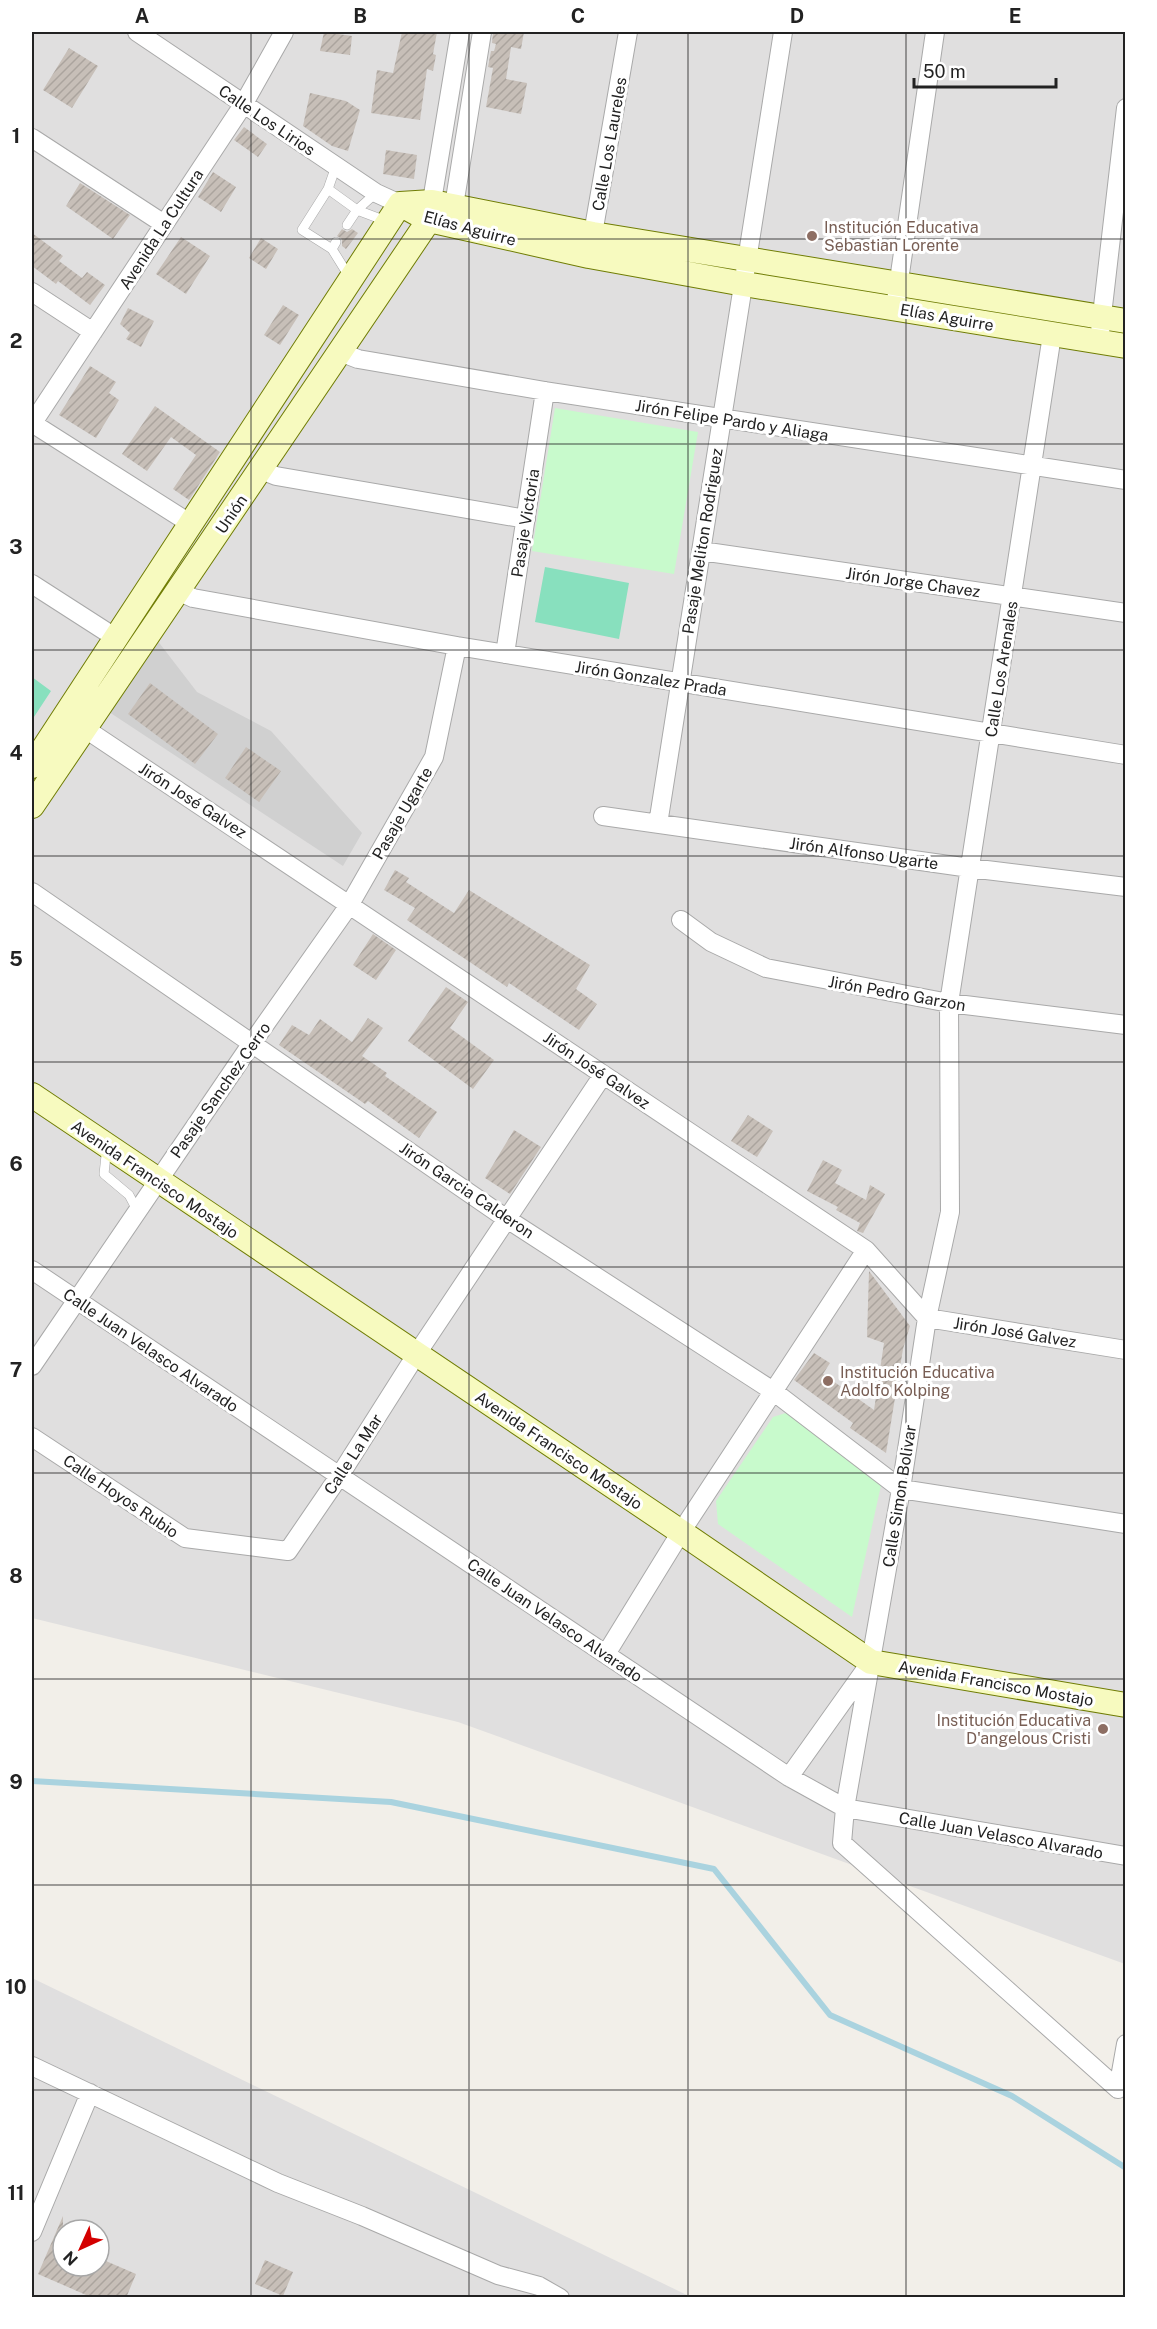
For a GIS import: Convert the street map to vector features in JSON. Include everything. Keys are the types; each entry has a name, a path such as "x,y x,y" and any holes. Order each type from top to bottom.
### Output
{"street":[{"name":"Calle Los Lirios","path":"137,32 376,193 394,213"},
{"name":"Avenida La Cultura","path":"32,423 243,105 284,32"},
{"path":"441,213 460,32"},
{"path":"441,213 482,32"},
{"name":"Calle Los Laureles","path":"591,245 628,32"},
{"name":"Pasaje Meliton Rodriguez","path":"658,824 783,32"},
{"path":"895,308 935,32"},
{"path":"1099,342 1125,108"},
{"path":"32,138 164,224"},
{"name":"Elías Aguirre","path":"394,213 441,213 591,245 744,284 1125,346"},
{"name":"Unión","path":"32,766 394,213"},
{"name":"Unión","path":"32,806 340,352 441,213"},
{"name":"Elías Aguirre","path":"591,245 747,258 1125,321"},
{"path":"32,292 93,332"},
{"name":"Calle Los Arenales","path":"949,1003 1052,335"},
{"name":"Jirón Felipe Pardo y Aliaga","path":"340,352 358,359 545,391 1125,480"},
{"name":"Pasaje Victoria","path":"505,654 545,391"},
{"path":"32,423 191,524"},
{"path":"261,470 276,476 526,519"},
{"name":"Jirón Jorge Chavez","path":"701,551 1125,614"},
{"path":"32,584 116,638"},
{"name":"Jirón Gonzalez Prada","path":"178,591 193,598 458,646 1125,755"},
{"name":"Pasaje Ugarte","path":"350,904 434,757 458,646"},
{"name":"Jirón José Galvez","path":"84,728 866,1250 927,1318 1125,1350"},
{"name":"Jirón Alfonso Ugarte","path":"603,816 970,868 1125,887"},
{"name":"Jirón Garcia Calderon","path":"32,892 507,1219 773,1390 902,1489"},
{"name":"Pasaje Sanchez Cerro","path":"32,1366 137,1210 350,904"},
{"name":"Jirón Pedro Garzon","path":"681,920 711,942 766,968 949,1003 1125,1025"},
{"name":"Calle Simon Bolivar","path":"949,1003 950,1212 927,1318 902,1489 845,1808 842,1843 1118,2089 1125,2044"},
{"name":"Calle La Mar","path":"288,1551 603,1075"},
{"name":"Avenida Francisco Mostajo","path":"32,1095 871,1662 1125,1705"},
{"path":"606,1654 681,1532 866,1250"},
{"name":"Calle Juan Velasco Alvarado","path":"32,1270 789,1777 845,1808 1125,1856"},
{"name":"Calle Hoyos Rubio","path":"32,1437 185,1538 288,1551"},
{"path":"902,1489 1125,1524"},
{"path":"789,1777 871,1662"},
{"path":"32,2066 278,2183 362,2216 537,2292 560,2298"},
{"path":"32,2232 90,2093"}],"lane":[{"path":"336,166 328,189 303,230 334,246 351,280"},
{"path":"328,189 357,210 394,213"},
{"path":"347,225 357,210 376,193"},
{"path":"106,1146 104,1174 129,1195 137,1210"}],"shaded area":[{"path":"32,32 1125,32 1125,1964 458,1722 32,1618"},
{"path":"157,640 197,692 271,731 362,833 343,866 109,712"},
{"path":"32,1978 691,2297 32,2297"}],"green space":[{"path":"555,408 698,432 674,574 532,551"},
{"path":"545,567 629,583 619,639 535,622"},
{"path":"32,677 51,691 32,720"},
{"path":"789,1412 882,1481 852,1617 718,1524 716,1501 773,1417"}],"building":[{"path":"324,32 352,36 350,55 320,51"},
{"path":"402,32 437,32 433,71 427,69 420,120 371,113 377,70 393,73"},
{"path":"493,32 524,32 521,49 511,47 506,79 527,83 521,114 486,107 493,68 488,67 491,51 494,51 496,44 492,43"},
{"path":"69,48 98,66 72,108 43,90"},
{"path":"310,93 346,101 360,110 348,151 332,146 303,126"},
{"path":"244,127 267,144 258,157 234,140"},
{"path":"386,150 417,155 414,179 383,174"},
{"path":"213,172 236,187 221,212 198,197"},
{"path":"80,183 130,215 113,239 66,206"},
{"path":"342,229 347,232 352,229 358,233 346,249 342,246 342,239 337,236"},
{"path":"32,233 63,256 59,261 82,278 87,272 105,285 90,305 58,281 56,284 32,266"},
{"path":"181,237 210,256 186,294 156,274"},
{"path":"261,238 278,249 266,269 249,258"},
{"path":"283,305 299,315 280,345 264,335"},
{"path":"128,308 154,321 141,347 126,339 130,333 120,324"},
{"path":"90,366 116,382 109,393 119,400 96,438 59,415"},
{"path":"155,406 220,452 189,500 173,489 196,455 171,437 147,471 122,454"},
{"path":"150,683 218,734 195,764 128,714"},
{"path":"246,747 281,771 259,802 225,778"},
{"path":"395,870 409,878 406,882 454,913 469,890 590,965 576,989 597,1004 579,1030 509,983 507,987 407,920 415,908 384,890"},
{"path":"373,934 396,950 376,980 353,965"},
{"path":"446,987 468,1002 450,1028 494,1060 473,1089 408,1041"},
{"path":"368,1018 383,1028 362,1056 387,1073 385,1076 437,1112 419,1138 368,1101 365,1104 279,1045 292,1025 309,1035 320,1019 352,1042"},
{"path":"748,1115 773,1131 757,1157 731,1141"},
{"path":"514,1130 541,1147 510,1194 485,1178"},
{"path":"823,1160 842,1170 835,1183 866,1200 870,1185 885,1194 863,1233 857,1231 860,1223 836,1210 838,1207 807,1191"},
{"path":"869,1271 910,1326 903,1349 886,1453 850,1428 853,1423 794,1380 814,1353 830,1363 823,1374 874,1410 884,1343 867,1337"},
{"path":"51,2244 51,2278 111,2278 111,2263 136,2274 126,2298 93,2298 38,2274"},
{"path":"265,2260 293,2272 283,2296 255,2284"}],"waterway":[{"path":"32,1781 391,1802 714,1869 830,2015 1012,2096 1126,2168"}],"place":[{"name":"Institución Educativa Sebastian Lorente","path":"812,236"},
{"name":"Institución Educativa Adolfo Kolping","path":"828,1381"},
{"name":"Institución Educativa D'angelous Cristi","path":"1103,1729"}]}
